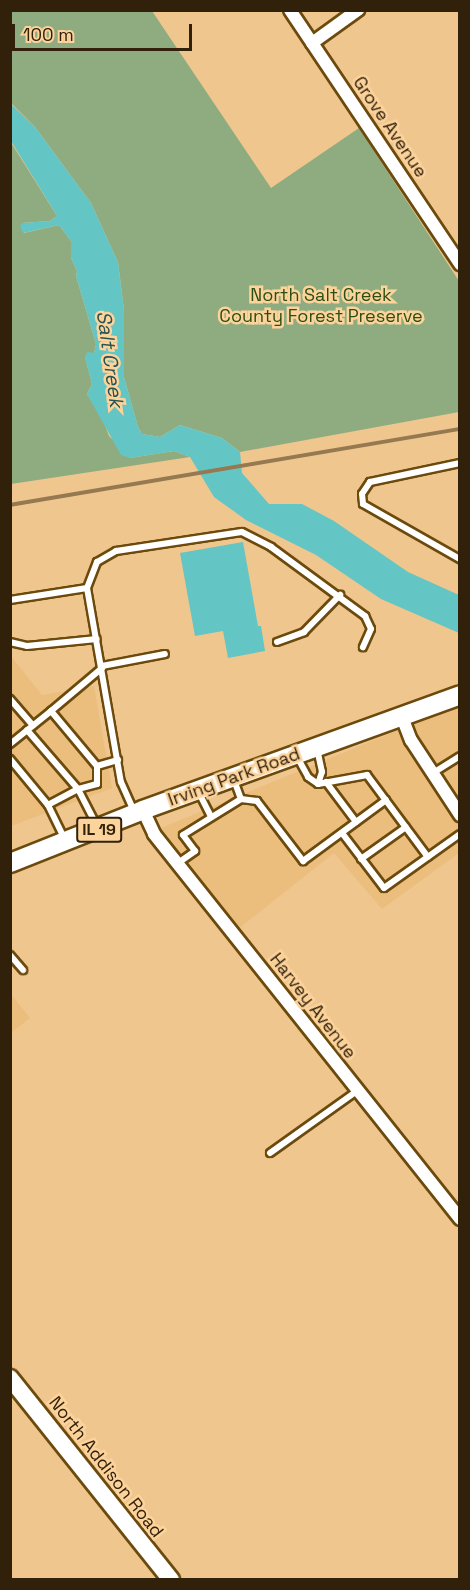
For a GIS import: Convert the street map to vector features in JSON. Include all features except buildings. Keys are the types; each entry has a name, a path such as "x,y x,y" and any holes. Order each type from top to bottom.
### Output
{"main road":[{"name":"Irving Park Road","path":"10,863 139,812 459,695"}],"street":[{"name":"Grove Avenue","path":"290,10 459,264"},
{"path":"312,43 358,10"},
{"path":"402,717 409,737 459,815"},
{"name":"Harvey Avenue","path":"139,812 177,864 459,1220"},
{"name":"North Addison Road","path":"10,1378 171,1580"}],"lane":[{"path":"459,463 370,482 362,494 363,504 459,559"},
{"path":"139,812 121,782 87,588 97,562 116,550 231,531 253,536 340,595 370,622 370,636 363,647"},
{"path":"10,600 87,588"},
{"path":"277,642 304,632 340,595"},
{"path":"10,642 27,646 97,639"},
{"path":"10,744 102,667 165,654"},
{"path":"10,699 33,725"},
{"path":"48,805 78,789 97,784 97,766 51,711"},
{"path":"27,730 78,789 99,829"},
{"path":"316,747 322,772 318,784"},
{"path":"296,755 308,777 318,784 367,775 428,857"},
{"path":"432,773 459,756"},
{"path":"10,759 48,805 66,842"},
{"path":"97,766 118,760"},
{"path":"233,778 241,798"},
{"path":"326,782 356,822"},
{"path":"198,790 211,817"},
{"path":"177,864 195,851 183,835 241,798 257,801 303,861 386,800"},
{"path":"361,859 406,827"},
{"path":"342,833 384,888 459,834"},
{"path":"10,955 23,970"},
{"path":"270,1153 357,1091"}],"shaded area":[{"path":"10,655 42,695 94,686 112,788 11,826"},
{"path":"459,705 459,853 382,909 334,853 228,937 144,835"},
{"path":"10,993 30,1018 11,1033 10,1033"}],"green space":[{"name":"North Salt Creek County Forest Preserve","path":"10,11 152,11 271,188 359,128 459,281 459,412 240,452 222,438 180,425 160,437 142,434 124,377 124,310 118,262 91,203 35,127 11,103"},
{"path":"10,141 57,216 50,221 22,223 24,233 59,225 71,241 71,258 77,271 76,276 96,344 94,353 85,357 92,384 87,394 103,420 109,436 130,458 174,451 190,457 11,484"}],"water":[{"name":"Salt Creek","path":"10,103 35,127 91,203 118,262 124,310 124,377 142,434 160,437 180,425 222,438 240,452 242,473 269,504 302,504 334,521 408,572 459,595 459,633 381,599 316,555 246,520 214,497 190,457 174,451 130,458 121,455 87,394 92,384 85,358 87,352 94,353 96,344 76,276 77,271 71,258 71,241 59,225 23,233 20,226 22,223 50,221 57,216 11,141"},
{"path":"243,542 258,626 261,626 265,651 228,658 223,631 195,636 180,553"}],"railway":[{"path":"10,505 460,429"}]}
